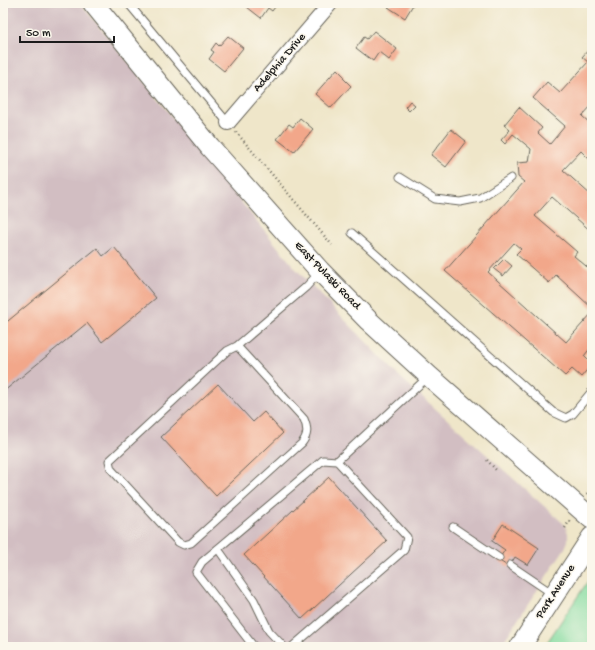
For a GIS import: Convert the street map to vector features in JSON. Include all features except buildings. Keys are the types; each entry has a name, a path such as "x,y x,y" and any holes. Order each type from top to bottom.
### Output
{"main road":[{"name":"East Pulaski Road","path":"93,3 210,147 320,271 369,321 429,376 592,519"},
{"name":"Park Avenue","path":"520,647 592,537"}],"street":[{"name":"Adelphia Drive","path":"228,123 332,3"}],"lane":[{"path":"128,3 228,123"},
{"path":"400,177 436,199 460,202 480,198 511,178"},
{"path":"352,233 553,412 566,418 573,414 592,391"},
{"path":"237,346 304,419 307,428 307,436 302,444 191,542 184,545 178,542 111,469 109,461 227,351 237,346 306,287 320,271"},
{"path":"337,461 429,376"},
{"path":"254,647 196,572 202,562 323,460 337,461 407,537 404,550 292,647"},
{"path":"453,527 500,558"},
{"path":"218,549 254,600 269,631 284,647"},
{"path":"510,565 554,595"}],"path":[{"path":"228,123 332,245"},
{"path":"487,460 496,470"}],"shaded area":[{"path":"3,3 80,3 294,267 399,376 564,524 568,533 568,541 565,548 500,647 3,647"}],"green space":[{"path":"592,575 592,647 544,647"}]}
